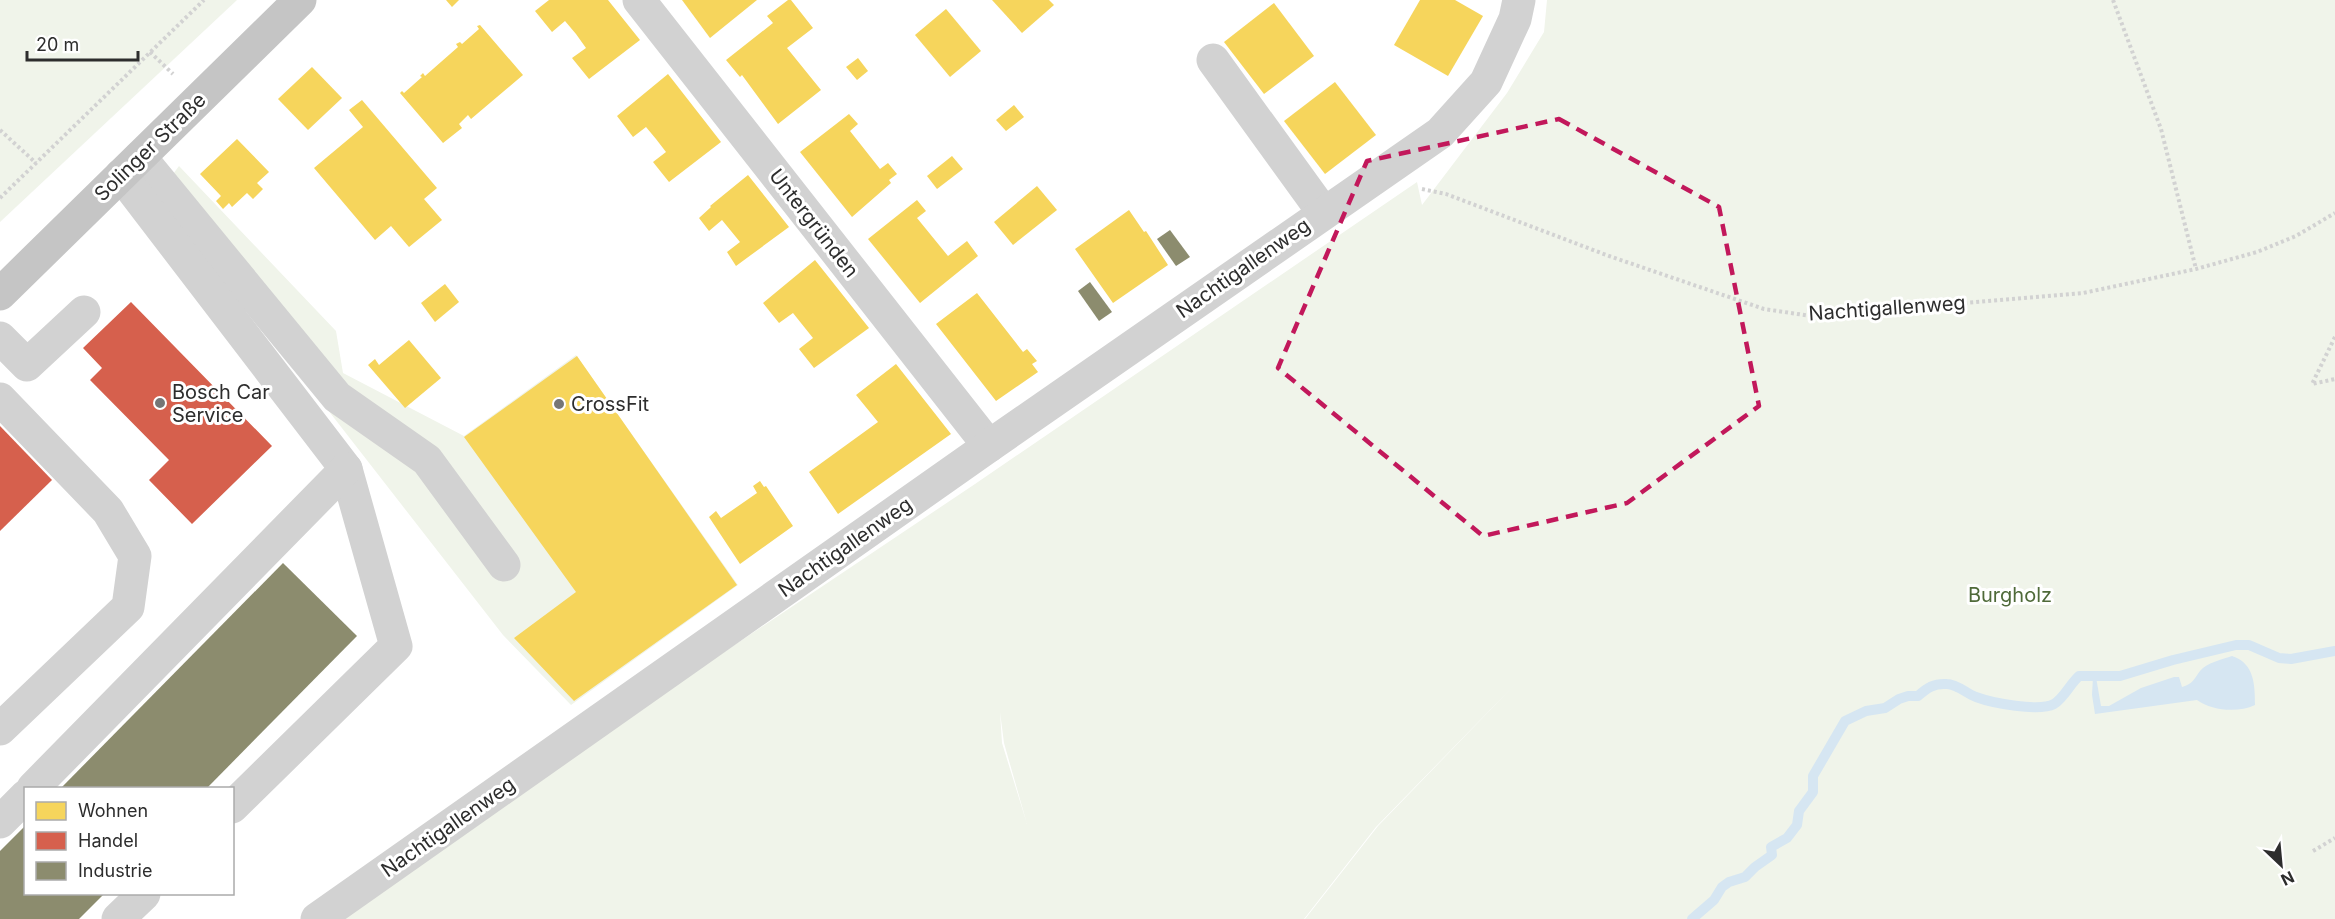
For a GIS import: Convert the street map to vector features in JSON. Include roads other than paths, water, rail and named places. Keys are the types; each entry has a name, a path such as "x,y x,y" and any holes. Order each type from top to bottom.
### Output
{"main road":[{"name":"Solinger Straße","path":"0,294 300,0"}],"street":[{"name":"Untergründen","path":"639,0 989,446"},
{"name":"Nachtigallenweg","path":"317,919 1323,212 1440,133 1486,82 1515,19 1519,0"},
{"path":"1213,60 1323,212"},
{"path":"131,166 346,469 396,646 234,805"},
{"path":"131,166 337,397 427,460 504,565"},
{"path":"0,338 27,365 84,312"},
{"path":"0,399 108,511 135,556 128,608 0,729"},
{"path":"35,787 346,469"},
{"path":"0,822 24,798"},
{"path":"118,919 143,895"}],"water":[{"path":"2232,656 2245,664 2252,675 2255,705 2248,708 2225,710 2210,707 2197,700 2095,714 2092,695 2093,677 2096,677 2101,706 2109,706 2141,688 2174,677 2179,677 2182,687 2186,686 2206,666"}],"waterway":[{"path":"1692,919 1714,900 1722,887 1745,877 1772,855 1771,847 1787,838 1797,825 1799,811 1813,792 1813,776 1845,721 1866,711 1885,708 1908,696 1918,696 1938,684 1951,684 1973,696 1993,702 2027,707 2047,706 2058,701 2079,676 2120,676 2236,645 2249,645 2279,658 2291,659 2335,651"}],"place":[{"name":"Bosch Car Service","path":"160,403"},
{"name":"CrossFit","path":"559,404"}],"park label":[{"name":"Burgholz","path":"2010,595"}]}
